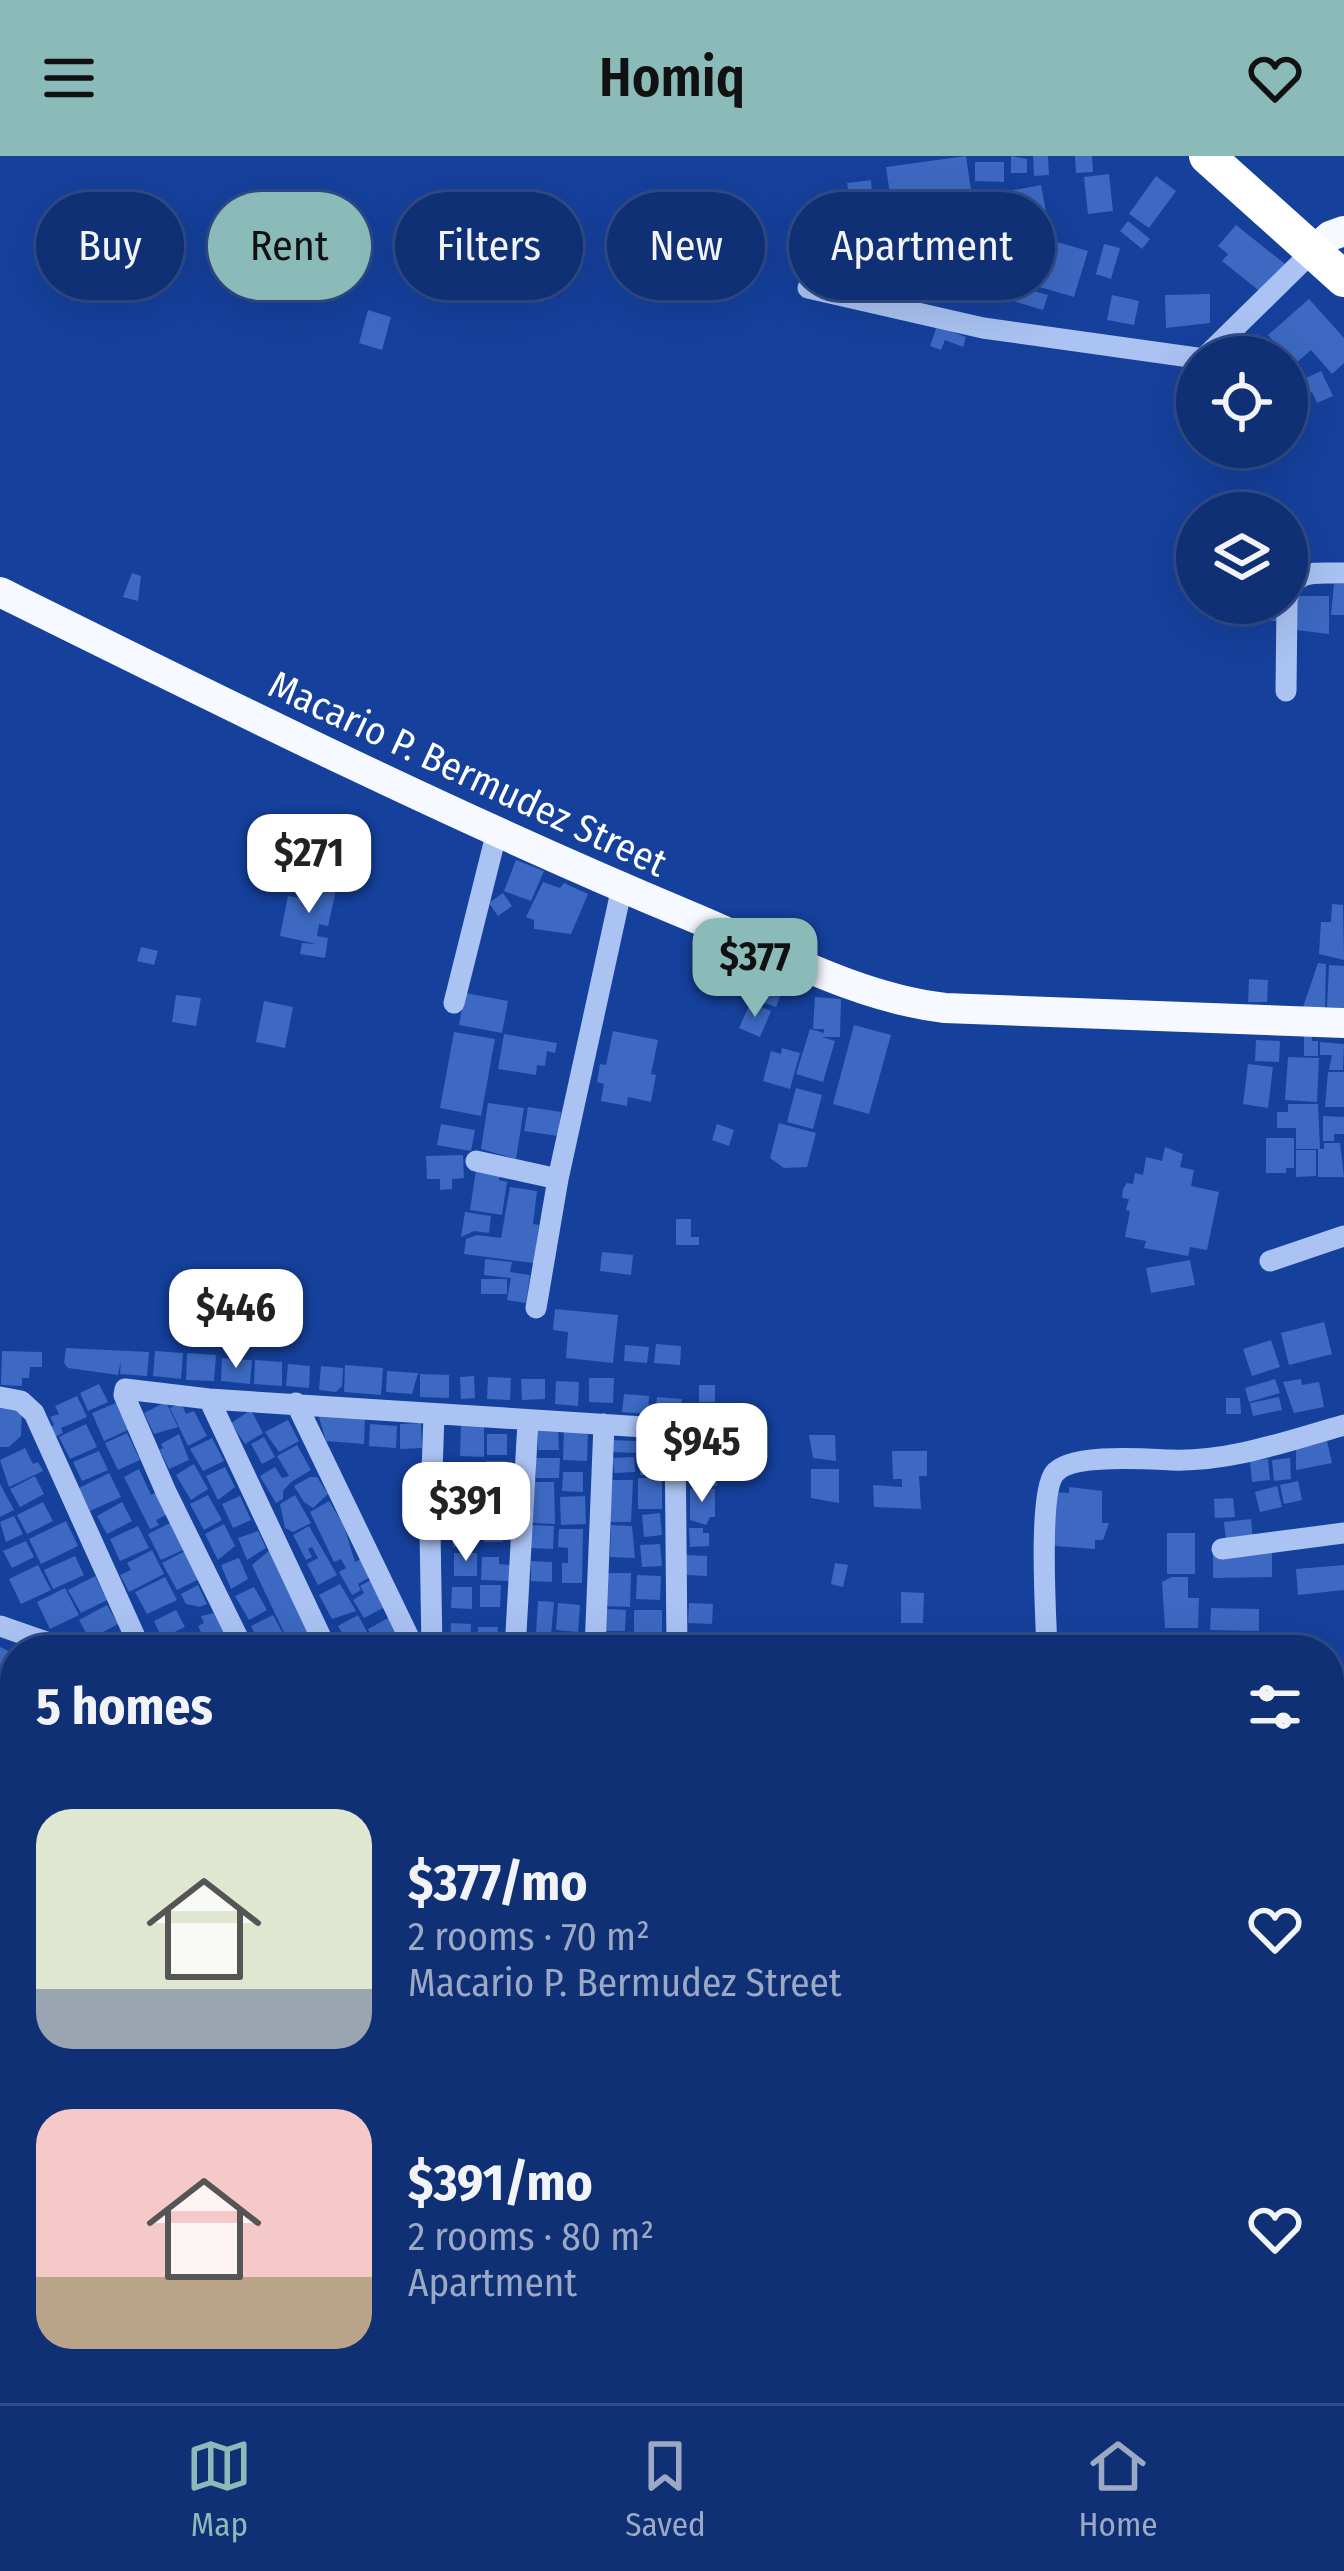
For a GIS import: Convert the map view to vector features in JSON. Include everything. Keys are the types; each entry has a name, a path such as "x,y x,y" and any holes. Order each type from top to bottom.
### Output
{"highway":[{"path":"1207,156 1329,240 1344,279"}],"main road":[{"name":"Macario P. Bermudez Street","path":"0,592 253,718 497,831 884,997 910,1004 1344,1023"}],"street":[{"path":"1224,336 1329,240"},
{"path":"860,300 983,328 1176,354"},
{"path":"1308,576 1344,573"},
{"path":"1286,691 1287,624"},
{"path":"454,1003 497,831"},
{"path":"536,1308 558,1179 622,887"},
{"path":"476,1161 558,1179"},
{"path":"1270,1261 1344,1236"},
{"path":"237,1635 166,1492 123,1392 126,1388 209,1399 675,1429 677,1635"},
{"path":"0,1397 21,1401 34,1413 134,1635"},
{"path":"209,1399 319,1635"},
{"path":"296,1403 408,1635"},
{"path":"432,1635 434,1414"},
{"path":"516,1635 527,1422"},
{"path":"596,1635 604,1424"},
{"path":"1047,1635 1047,1498 1055,1471 1096,1460 1223,1458 1344,1425"},
{"path":"1222,1550 1344,1533"}],"building":[{"path":"966,156 971,190 890,192 886,167"},
{"path":"1011,156 1027,159 1027,173 1011,173"},
{"path":"1033,156 1048,156 1049,175 1034,176"},
{"path":"1075,156 1092,156 1093,172 1076,173"},
{"path":"975,162 1004,162 1004,182 975,181"},
{"path":"1109,174 1113,211 1088,214 1084,177"},
{"path":"1156,176 1176,191 1149,228 1129,214"},
{"path":"871,180 872,192 848,192 847,183"},
{"path":"1041,185 1042,192 1004,192"},
{"path":"1128,221 1150,239 1142,249 1120,231"},
{"path":"1236,225 1285,264 1262,293 1222,261 1228,254 1218,246"},
{"path":"1055,241 1088,251 1074,297 1055,291"},
{"path":"1104,244 1120,248 1111,279 1096,274"},
{"path":"1210,294 1210,323 1166,328 1165,295"},
{"path":"1112,295 1139,301 1134,325 1107,320"},
{"path":"1309,299 1344,338 1344,363 1332,374 1311,350 1308,353 1308,336 1268,335"},
{"path":"1009,300 1046,300 1043,310"},
{"path":"368,310 391,317 382,350 359,343"},
{"path":"937,326 966,337 963,347 945,340 941,350 930,346"},
{"path":"1321,371 1333,396 1317,403 1312,392 1308,394 1308,377"},
{"path":"132,573 141,576 138,601 123,597"},
{"path":"1334,584 1344,584 1344,615 1331,615"},
{"path":"1308,596 1329,596 1329,634 1296,630 1296,624 1308,624"},
{"path":"516,860 544,871 531,901 504,891"},
{"path":"303,878 337,885 328,926 319,924 317,936 328,938 325,958 300,954 302,943 317,944 280,936 288,896 299,898"},
{"path":"543,882 560,888 564,883 588,894 571,934 534,929 534,920 526,917"},
{"path":"503,893 512,906 498,916 489,903"},
{"path":"1332,904 1343,905 1344,960 1319,954 1321,922 1331,922"},
{"path":"141,947 158,951 154,965 137,961"},
{"path":"1318,963 1326,964 1325,1008 1303,1007"},
{"path":"1329,965 1344,966 1344,1008 1327,1007"},
{"path":"758,967 787,977 776,1007 748,997"},
{"path":"1249,979 1268,980 1267,1002 1248,1002"},
{"path":"465,993 508,1001 502,1033 459,1025"},
{"path":"176,995 201,998 196,1026 172,1022"},
{"path":"815,997 841,999 840,1037 822,1037 835,1041 823,1082 796,1074 810,1029 824,1033 824,1029 813,1029"},
{"path":"264,1001 293,1007 285,1048 256,1042"},
{"path":"750,1003 771,1011 760,1037 739,1028"},
{"path":"854,1025 891,1035 869,1114 833,1104"},
{"path":"613,1031 658,1040 651,1102 628,1097 627,1106 601,1101 600,1064 606,1065"},
{"path":"454,1032 495,1039 481,1116 440,1108"},
{"path":"504,1034 557,1043 555,1053 547,1051 545,1066 537,1065 536,1075 498,1069"},
{"path":"1304,1034 1318,1041 1318,1056 1304,1056"},
{"path":"1256,1040 1280,1041 1279,1062 1255,1061"},
{"path":"1320,1042 1344,1044 1343,1070 1329,1070 1332,1055 1320,1055"},
{"path":"782,1048 800,1053 790,1089 763,1081 771,1051 781,1054"},
{"path":"1288,1057 1319,1058 1317,1102 1285,1100"},
{"path":"1248,1064 1273,1067 1268,1108 1243,1104"},
{"path":"1328,1072 1344,1072 1344,1107 1325,1107"},
{"path":"796,1088 822,1095 813,1129 787,1122"},
{"path":"488,1103 524,1108 516,1159 481,1149"},
{"path":"1288,1104 1318,1104 1320,1149 1296,1149 1296,1128 1277,1128 1277,1112 1288,1112"},
{"path":"528,1107 561,1112 558,1136 524,1131"},
{"path":"1323,1116 1344,1117 1344,1134 1323,1141"},
{"path":"779,1123 816,1133 807,1167 784,1168 770,1158"},
{"path":"441,1124 475,1130 471,1151 437,1145"},
{"path":"717,1124 734,1130 729,1146 712,1140"},
{"path":"1266,1138 1294,1138 1294,1168 1266,1173"},
{"path":"1324,1143 1340,1143 1344,1177 1318,1177 1318,1149 1324,1149"},
{"path":"1165,1147 1183,1154 1180,1167 1194,1170 1191,1186 1219,1192 1207,1250 1190,1247 1188,1256 1144,1248 1146,1241 1125,1237 1130,1211 1126,1210 1129,1199 1122,1198 1123,1189 1133,1184 1135,1173 1143,1175 1146,1157 1162,1161"},
{"path":"1296,1150 1316,1150 1316,1176 1296,1177"},
{"path":"463,1155 464,1178 452,1179 452,1189 440,1190 440,1179 427,1179 426,1156"},
{"path":"476,1170 500,1174 499,1180 507,1182 502,1215 470,1210"},
{"path":"510,1187 537,1191 534,1263 464,1254 466,1239 477,1235 501,1238"},
{"path":"465,1212 491,1216 489,1233 474,1231 461,1237"},
{"path":"676,1219 691,1219 691,1237 699,1237 699,1245 676,1245"},
{"path":"602,1252 633,1255 631,1275 600,1271"},
{"path":"485,1259 512,1262 510,1272 530,1275 526,1303 507,1300 511,1278 484,1275"},
{"path":"1190,1260 1195,1285 1151,1293 1146,1268"},
{"path":"481,1279 507,1279 507,1294 481,1294"},
{"path":"555,1309 618,1315 613,1363 566,1358 568,1332 553,1330"},
{"path":"1324,1322 1332,1354 1289,1365 1281,1333"},
{"path":"1271,1340 1280,1367 1252,1376 1243,1349"},
{"path":"656,1344 681,1346 680,1365 654,1363"},
{"path":"625,1345 649,1347 647,1363 624,1361"},
{"path":"66,1348 149,1352 147,1376 120,1374 121,1360 118,1375 68,1368"},
{"path":"2,1351 42,1352 42,1367 30,1367 22,1386 1,1385"},
{"path":"155,1351 183,1353 181,1379 153,1376"},
{"path":"187,1353 216,1355 214,1381 186,1380"},
{"path":"222,1358 252,1360 250,1384 221,1381"},
{"path":"255,1360 282,1362 282,1386 254,1384"},
{"path":"288,1364 310,1366 309,1388 286,1386"},
{"path":"345,1365 383,1368 381,1395 344,1392"},
{"path":"321,1366 343,1368 342,1386 336,1392 319,1390"},
{"path":"387,1371 418,1373 412,1394 386,1392"},
{"path":"420,1374 449,1375 449,1398 420,1397"},
{"path":"474,1376 475,1398 461,1399 460,1377"},
{"path":"488,1377 511,1378 510,1400 487,1399"},
{"path":"589,1378 614,1378 613,1403 589,1402"},
{"path":"521,1379 545,1379 545,1399 522,1400"},
{"path":"1275,1379 1280,1393 1249,1402 1245,1388"},
{"path":"1301,1379 1302,1385 1319,1382 1324,1407 1294,1413 1283,1382"},
{"path":"556,1381 579,1382 578,1406 555,1404"},
{"path":"99,1384 108,1402 88,1411 80,1393"},
{"path":"699,1385 715,1385 715,1402 699,1402"},
{"path":"624,1394 649,1396 648,1414 622,1412"},
{"path":"77,1396 87,1417 61,1428 63,1433 51,1439 46,1429 54,1425 50,1417 59,1414 55,1406"},
{"path":"657,1397 682,1399 680,1418 655,1416"},
{"path":"1279,1397 1282,1410 1253,1416 1250,1403"},
{"path":"1226,1398 1240,1398 1241,1414 1226,1414"},
{"path":"166,1402 178,1427 154,1434 144,1413"},
{"path":"116,1403 128,1430 104,1441 92,1413"},
{"path":"181,1403 186,1414 194,1411 207,1436 188,1446 170,1408"},
{"path":"691,1406 716,1408 715,1426 690,1425"},
{"path":"0,1408 22,1408 21,1436 9,1447 0,1447"},
{"path":"251,1410 263,1433 245,1444 231,1423"},
{"path":"318,1414 365,1417 364,1444 326,1441"},
{"path":"288,1420 299,1441 279,1452 265,1432"},
{"path":"421,1423 422,1448 400,1449 400,1424"},
{"path":"86,1424 97,1447 70,1459 59,1437"},
{"path":"370,1424 397,1426 396,1448 369,1446"},
{"path":"461,1425 484,1425 484,1457 460,1456"},
{"path":"564,1426 588,1428 587,1461 563,1460"},
{"path":"538,1428 558,1428 559,1450 538,1450"},
{"path":"127,1433 140,1460 118,1470 105,1443"},
{"path":"179,1434 189,1460 169,1469 161,1444"},
{"path":"487,1434 507,1434 507,1455 487,1455"},
{"path":"809,1435 835,1435 836,1461 813,1458"},
{"path":"264,1437 275,1457 262,1464 251,1444"},
{"path":"691,1437 718,1437 719,1457 692,1457"},
{"path":"212,1438 224,1461 203,1471 190,1449"},
{"path":"610,1440 638,1441 637,1453 610,1452"},
{"path":"641,1440 663,1441 663,1451 641,1450"},
{"path":"1327,1441 1332,1463 1296,1470 1296,1447"},
{"path":"297,1445 311,1470 291,1482 276,1503 260,1476 275,1467 282,1478 289,1476 277,1456"},
{"path":"25,1448 43,1471 9,1487 0,1460"},
{"path":"99,1451 108,1470 82,1481 73,1462"},
{"path":"892,1451 927,1451 927,1476 919,1476 921,1509 874,1507 873,1485 902,1487 902,1479 893,1479"},
{"path":"640,1455 664,1455 664,1475 640,1475"},
{"path":"634,1457 635,1472 614,1473 613,1458"},
{"path":"536,1458 560,1458 559,1478 536,1478"},
{"path":"1290,1458 1291,1479 1274,1481 1272,1460"},
{"path":"1268,1459 1270,1480 1252,1482 1250,1461"},
{"path":"486,1461 506,1461 506,1485 486,1485"},
{"path":"458,1463 483,1463 483,1482 458,1482"},
{"path":"194,1464 208,1489 191,1500 176,1475"},
{"path":"225,1467 235,1487 218,1500 206,1476"},
{"path":"693,1467 718,1467 717,1486 692,1486"},
{"path":"139,1469 151,1495 157,1492 168,1514 150,1529 124,1477"},
{"path":"811,1469 839,1469 839,1503 811,1498"},
{"path":"563,1472 583,1472 583,1492 562,1491"},
{"path":"109,1473 121,1497 90,1511 79,1488"},
{"path":"35,1476 44,1494 20,1507 10,1489"},
{"path":"317,1477 328,1494 313,1508 294,1486"},
{"path":"638,1478 662,1478 662,1509 638,1509"},
{"path":"612,1480 633,1480 631,1522 610,1522"},
{"path":"1298,1481 1302,1500 1284,1504 1280,1485"},
{"path":"535,1482 554,1482 555,1524 532,1523"},
{"path":"0,1484 14,1510 0,1517"},
{"path":"456,1485 480,1486 479,1515 455,1514"},
{"path":"1277,1486 1282,1507 1260,1512 1255,1492"},
{"path":"1069,1487 1102,1491 1102,1523 1109,1523 1103,1540 1095,1540 1095,1549 1055,1546 1055,1492 1069,1493"},
{"path":"486,1489 507,1489 507,1511 486,1512"},
{"path":"690,1489 715,1489 715,1517 706,1525 690,1520"},
{"path":"208,1495 222,1520 204,1530 190,1504"},
{"path":"295,1495 311,1523 293,1532 285,1528 280,1504"},
{"path":"240,1496 251,1520 233,1528 222,1504"},
{"path":"585,1496 586,1524 561,1525 560,1497"},
{"path":"1233,1498 1235,1517 1215,1518 1214,1499"},
{"path":"329,1501 344,1526 355,1562 361,1559 370,1577 352,1595 339,1572 346,1568 341,1559 334,1562 310,1512"},
{"path":"43,1502 53,1521 27,1534 17,1515"},
{"path":"122,1502 132,1521 107,1534 97,1516"},
{"path":"660,1513 662,1535 644,1537 642,1515"},
{"path":"14,1516 23,1534 6,1542 0,1522"},
{"path":"1251,1519 1253,1540 1226,1542 1224,1522"},
{"path":"66,1521 78,1546 41,1564 29,1539"},
{"path":"170,1523 183,1550 161,1560 148,1534"},
{"path":"503,1523 503,1542 484,1542 483,1524"},
{"path":"224,1524 235,1546 218,1560 205,1534"},
{"path":"474,1525 474,1546 453,1547 453,1526"},
{"path":"532,1525 554,1526 553,1549 531,1548"},
{"path":"611,1525 632,1526 635,1558 610,1557"},
{"path":"138,1526 149,1548 120,1561 110,1539"},
{"path":"309,1526 337,1575 318,1585 307,1564 318,1558 312,1547 308,1549 312,1557 306,1560 293,1535"},
{"path":"689,1528 709,1533 709,1546 690,1547"},
{"path":"559,1529 583,1529 582,1583 562,1583 568,1548 558,1547"},
{"path":"258,1531 266,1548 247,1560 238,1538"},
{"path":"1167,1533 1195,1533 1195,1574 1167,1574"},
{"path":"26,1541 34,1557 12,1568 3,1551"},
{"path":"660,1544 662,1566 642,1567 640,1545"},
{"path":"152,1550 164,1574 129,1592 120,1575 131,1570 127,1563"},
{"path":"270,1550 310,1633 285,1635 252,1565"},
{"path":"185,1551 199,1579 177,1590 162,1563"},
{"path":"454,1553 477,1553 477,1576 454,1576"},
{"path":"1272,1553 1272,1577 1213,1578 1213,1554"},
{"path":"686,1555 707,1556 707,1576 686,1575"},
{"path":"75,1556 84,1575 53,1589 44,1570"},
{"path":"482,1557 499,1557 499,1564 511,1565 510,1581 481,1580"},
{"path":"239,1558 248,1579 231,1589 221,1565"},
{"path":"531,1561 552,1562 552,1582 531,1581"},
{"path":"835,1563 848,1565 843,1587 831,1584"},
{"path":"38,1565 51,1590 21,1604 9,1579"},
{"path":"1344,1565 1344,1590 1298,1595 1296,1569"},
{"path":"602,1573 631,1573 630,1607 604,1606"},
{"path":"637,1575 661,1576 660,1600 636,1599"},
{"path":"95,1576 107,1600 81,1613 68,1590"},
{"path":"165,1577 177,1600 147,1614 135,1592"},
{"path":"1188,1577 1188,1598 1199,1598 1198,1628 1165,1628 1162,1582"},
{"path":"372,1579 385,1607 364,1618 353,1600 364,1593 360,1586"},
{"path":"340,1584 356,1611 332,1619 319,1595"},
{"path":"198,1585 207,1604 186,1604 181,1594"},
{"path":"480,1585 501,1585 500,1607 480,1607"},
{"path":"254,1587 267,1610 249,1620 235,1596"},
{"path":"452,1587 472,1587 472,1609 451,1608"},
{"path":"65,1588 79,1615 50,1629 37,1602"},
{"path":"901,1592 924,1593 923,1623 901,1623"},
{"path":"538,1601 554,1602 551,1635 536,1633"},
{"path":"558,1603 580,1605 578,1632 556,1630"},
{"path":"689,1603 713,1604 712,1624 688,1623"},
{"path":"107,1605 118,1624 87,1635 79,1620"},
{"path":"1211,1608 1259,1609 1259,1631 1210,1630"},
{"path":"606,1609 626,1610 625,1631 605,1631"},
{"path":"176,1610 185,1627 161,1635 154,1621"},
{"path":"634,1610 662,1610 662,1635 634,1635"},
{"path":"214,1613 225,1635 202,1635 198,1626 204,1623 201,1616"},
{"path":"273,1615 284,1635 256,1635 251,1626"},
{"path":"358,1615 369,1635 338,1635 342,1633 338,1626"},
{"path":"392,1616 402,1635 371,1635 368,1629"},
{"path":"451,1623 471,1624 470,1635 450,1635"},
{"path":"478,1627 498,1627 498,1635 478,1635"}]}
